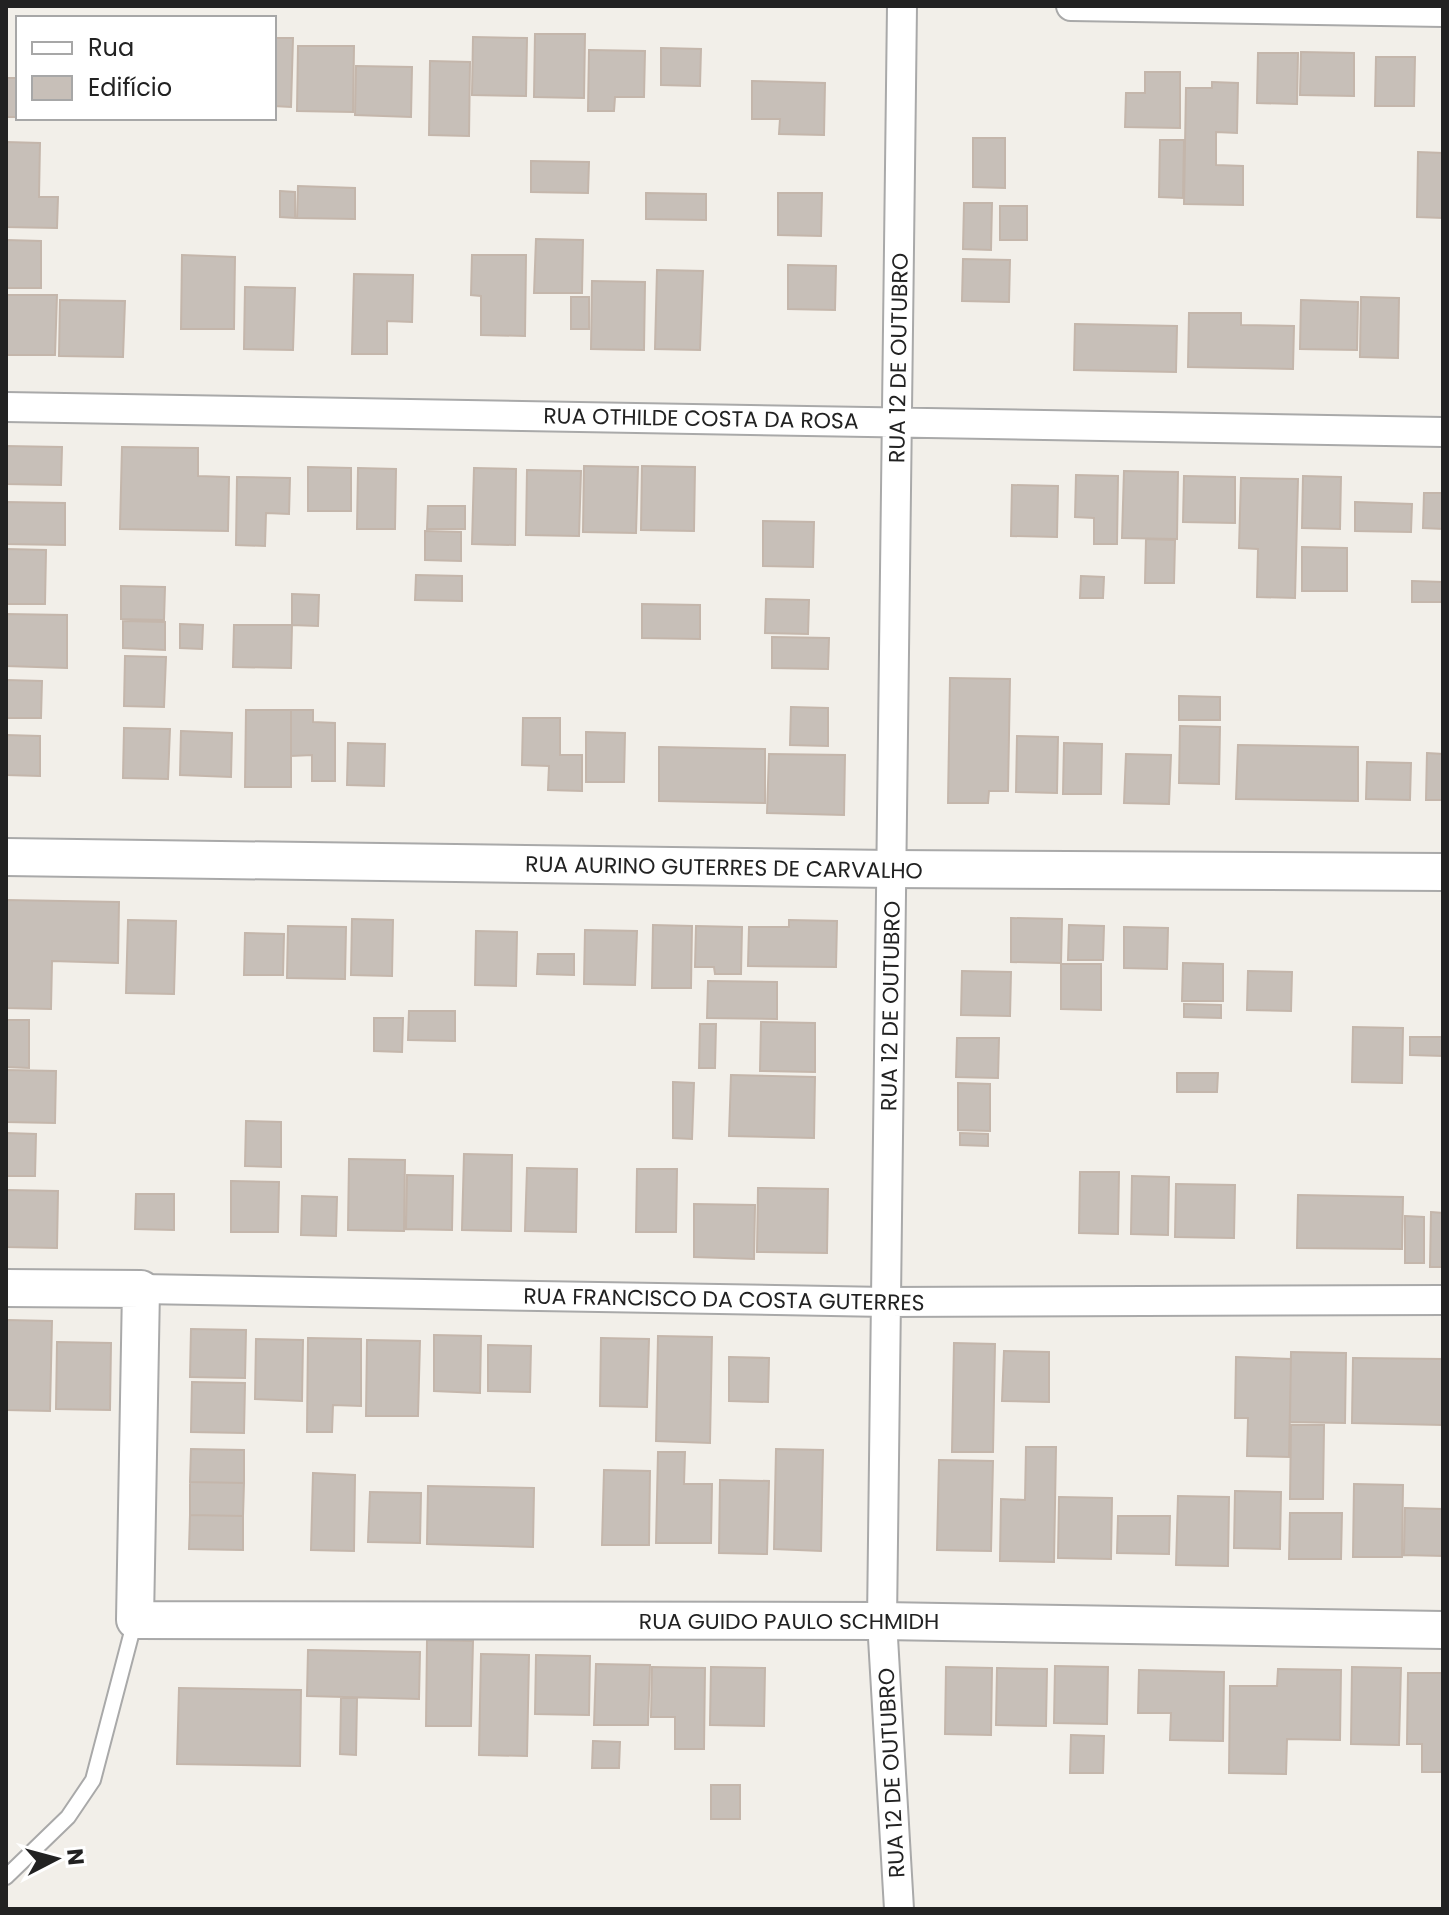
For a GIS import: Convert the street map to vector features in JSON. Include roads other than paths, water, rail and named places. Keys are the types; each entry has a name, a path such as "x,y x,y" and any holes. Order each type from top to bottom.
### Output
{"street":[{"name":"RUA 12 DE OUTUBRO","path":"899,1909 882,1621 902,6"},
{"path":"1071,6 1443,12"},
{"name":"RUA OTHILDE COSTA DA ROSA","path":"6,407 1443,432"},
{"name":"RUA AURINO GUTERRES DE CARVALHO","path":"6,857 891,869 1443,872"},
{"name":"RUA FRANCISCO DA COSTA GUTERRES","path":"6,1288 886,1302 1443,1300"},
{"path":"135,1620 141,1289"},
{"name":"RUA GUIDO PAULO SCHMIDH","path":"135,1620 882,1621 1443,1630"}],"lane":[{"path":"6,1877 68,1817 93,1780 135,1620"}]}
